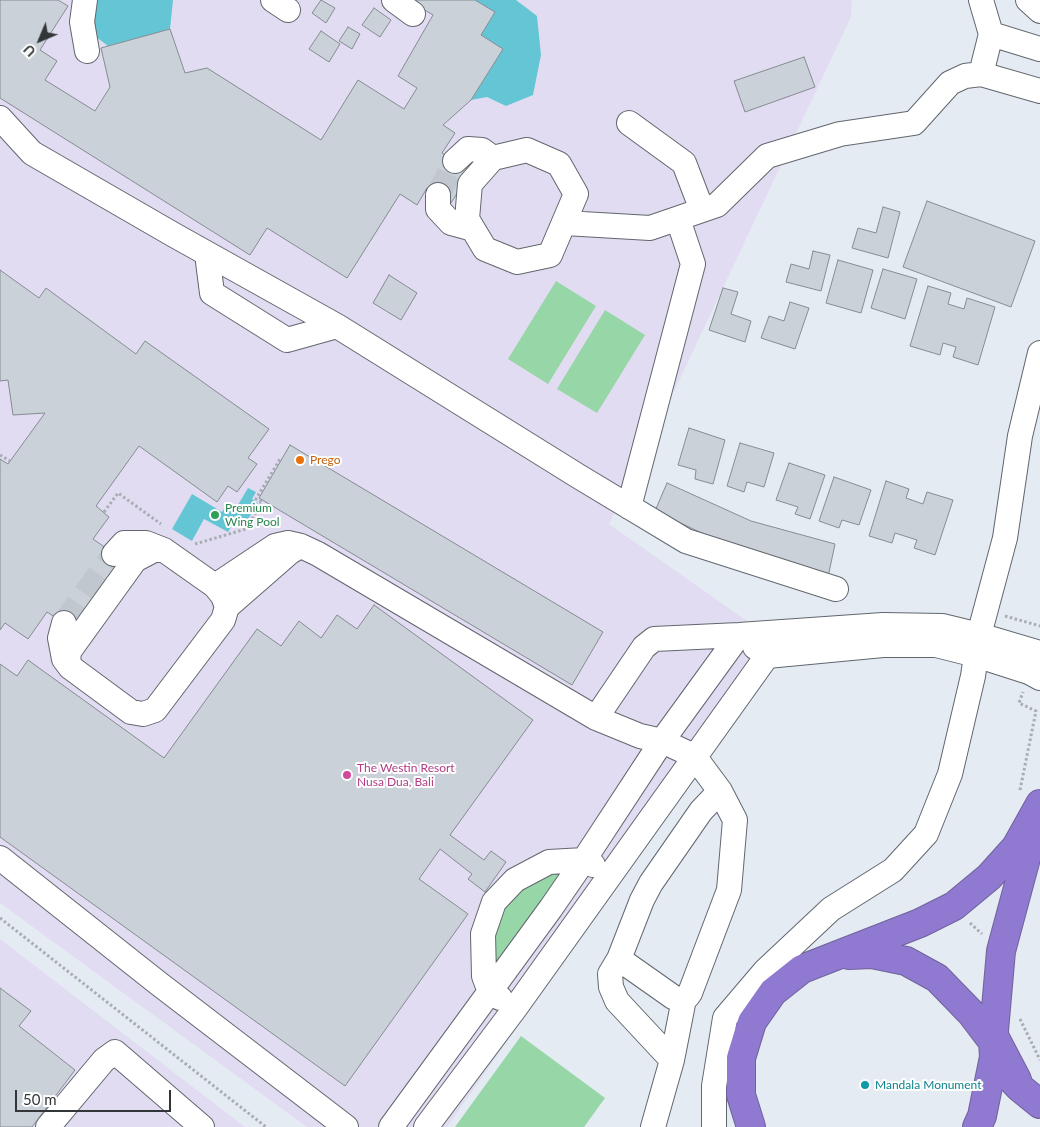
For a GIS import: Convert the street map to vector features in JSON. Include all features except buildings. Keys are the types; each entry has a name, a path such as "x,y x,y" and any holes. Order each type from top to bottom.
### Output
{"highway":[{"path":"751,1127 741,1095 741,1058 752,1022 773,992 802,969 920,923 954,906 989,877 1016,847 1033,802"},
{"path":"978,1127 982,1116 994,1045 1002,951 1033,802"},
{"path":"837,956 872,954 906,961 937,978 971,1013 994,1045 1019,1087 1040,1104"}],"street":[{"path":"85,0 82,22 87,51"},
{"path":"981,0 991,34 981,74"},
{"path":"1028,0 1040,11"},
{"path":"991,34 1040,49"},
{"path":"565,223 650,228 717,205 768,156 840,134 914,123 950,83 965,76 981,74 1040,91"},
{"path":"0,118 32,153 337,326 629,507 686,540 836,589"},
{"path":"629,123 684,163 702,210"},
{"path":"456,161 468,149 482,150 493,158"},
{"path":"526,150 558,164 576,194 550,255 516,262 484,249 467,219 470,184 493,158 526,150"},
{"path":"438,195 438,209 451,223 473,229"},
{"path":"629,507 693,264 678,219"},
{"path":"208,254 212,293 287,340 337,326"},
{"path":"714,1127 714,1086 725,1018 765,972 831,908 892,870 926,834 950,774 973,676 977,645 985,610 1005,538 1020,436 1040,353"},
{"path":"114,554 124,543 146,543 164,550 215,586 223,596 227,607"},
{"path":"215,586 275,546 288,543 301,546 318,554 596,718 640,736 662,740 694,756 720,791 735,820 729,890 690,993 684,998 680,1000 673,997 619,959"},
{"path":"64,623 60,638 64,659 70,667 131,712 142,714 155,710 223,620 227,607 290,552 301,546"},
{"path":"70,667 68,657 70,650 135,560 154,550 164,550"},
{"path":"596,718 644,647 654,638 739,635 883,625 942,626 977,645 1036,668"},
{"path":"739,635 767,656 883,646 977,645"},
{"path":"401,1123 490,992 584,860 662,740 739,635"},
{"path":"426,1127 516,1007 767,656"},
{"path":"672,1060 617,1001 611,987 610,974 619,959 642,900 651,883 701,812 720,791"},
{"path":"0,858 158,983 346,1127"},
{"path":"516,1007 490,992 484,976 483,934 494,902 515,880 549,862 584,860 609,875"},
{"path":"653,1127 672,1060 684,998"},
{"path":"48,1127 104,1060 115,1052 202,1127"}],"path":[{"path":"0,455 10,461"},
{"path":"192,545 246,529 262,502 256,499 280,459"},
{"path":"104,512 118,493 162,524"},
{"path":"985,610 1040,626"},
{"path":"1033,802 1025,757 1038,711 1019,703 1036,668"},
{"path":"954,906 983,936 1002,951"},
{"path":"0,918 266,1127"}],"shaded area":[{"name":"The Westin Resort Nusa Dua, Bali","path":"0,0 852,0 851,17 669,402 609,524 784,647 447,1127 307,1127 0,903"},
{"path":"0,939 245,1127 0,1127"}],"green space":[{"path":"556,281 596,306 548,384 508,359"},
{"path":"605,310 645,335 597,413 557,389"},
{"path":"571,866 495,973 493,931 501,908 533,877"},
{"path":"521,1036 605,1098 584,1127 455,1127"}],"water":[{"path":"86,0 173,0 170,29 108,46 82,26"},
{"path":"475,0 516,0 537,16 541,55 533,95 506,106 487,97 471,100 503,49 481,35 495,12"},
{"name":"Premium Wing Pool","path":"248,488 256,492 252,499 258,503 245,524 236,518 228,532 204,519 192,541 172,529 192,494 222,512 227,505 235,510"}],"tunnel":[{"path":"438,195 455,161"},
{"path":"64,623 114,554"}],"place":[{"name":"Prego","path":"300,460"},
{"name":"Premium Wing Pool","path":"215,515"},
{"name":"The Westin Resort Nusa Dua, Bali","path":"347,775"},
{"name":"Mandala Monument","path":"865,1085"}]}
